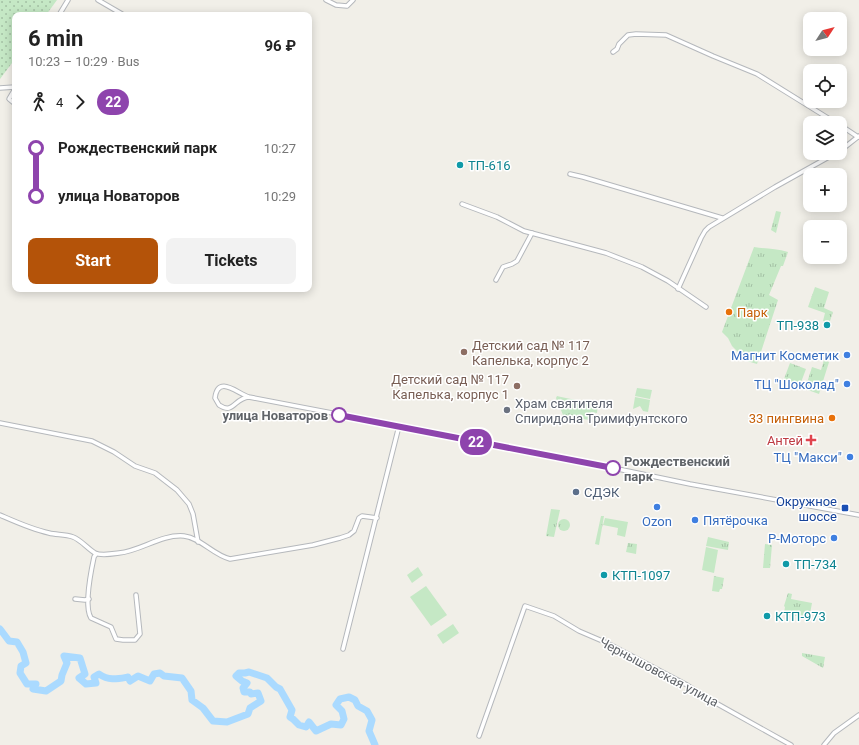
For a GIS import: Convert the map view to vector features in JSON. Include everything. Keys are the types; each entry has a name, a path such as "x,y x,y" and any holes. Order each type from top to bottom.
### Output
{"street":[{"path":"61,12 68,0"},
{"path":"98,0 117,12"},
{"path":"326,0 336,5 347,6 353,0"},
{"path":"613,52 628,35 666,35 757,74 825,116"},
{"path":"0,88 12,88"},
{"path":"12,94 9,99 12,102"},
{"path":"847,130 859,137 847,146"},
{"path":"678,288 705,231 722,218 823,160"},
{"path":"570,174 722,218"},
{"path":"462,204 497,217 532,233 606,253 653,273 706,307"},
{"path":"496,280 503,267 517,261 532,233"},
{"path":"249,397 240,399 233,407 227,408 219,405 216,398 218,390 226,386 232,387 240,394 249,397 690,484 859,515"},
{"path":"0,423 92,441 114,452 135,466 155,473 178,490 189,504 194,514 198,542"},
{"path":"343,649 399,426"},
{"path":"0,515 28,528 71,536 96,554 132,551 171,536 184,536 190,537 224,557 236,558 257,553 313,545 340,538 349,535 354,531 358,518 362,516 377,518"},
{"path":"96,554 94,557 88,612 91,618 111,627 116,639 135,640 140,634 136,595"},
{"path":"76,599 89,599"},
{"name":"Чернышовская улица","path":"479,736 525,606 554,616 579,631 607,643 687,684 714,702 791,745"},
{"path":"824,745 834,733 859,716"}],"green space":[{"path":"0,0 57,0 48,12 12,12 12,63 0,79"},
{"path":"776,211 781,212 776,233 771,230"},
{"path":"754,247 788,252 769,295 778,300 757,364 747,361 732,346 728,338 722,332"},
{"path":"815,287 829,292 824,308 833,312 829,324 823,321 825,313 808,307"},
{"path":"824,360 829,362 819,394 805,389 812,367 821,370"},
{"path":"790,363 806,369 800,385 784,379"},
{"path":"637,388 652,390 650,399 635,396"},
{"path":"557,396 561,397 560,404 574,407 576,400 598,404 597,413 591,412 589,420 563,415 556,398"},
{"path":"561,397 576,400 574,407 560,404"},
{"path":"635,397 650,400 648,412 643,411 640,406 633,409"},
{"path":"551,509 560,510 554,537 546,536"},
{"path":"601,516 604,516 599,545 595,544"},
{"path":"605,518 628,522 625,537 617,535 618,528 603,525"},
{"path":"562,519 566,519 570,525 566,531 562,531 558,527 558,523"},
{"path":"708,537 729,542 728,550 706,546"},
{"path":"628,543 637,544 636,554 626,552"},
{"path":"765,544 772,545 770,568 763,568"},
{"path":"706,547 718,550 714,573 702,570"},
{"path":"418,567 423,575 412,583 407,575"},
{"path":"714,576 724,578 722,589 720,589 719,592 712,591"},
{"path":"426,586 447,615 431,626 410,597"},
{"path":"788,593 792,594 791,599 812,603 809,619 784,613 784,606"},
{"path":"453,624 459,633 443,644 437,635"},
{"path":"802,653 825,657 823,668 802,656"}],"waterway":[{"path":"0,629 9,641 17,642 23,652 26,663 21,666 20,673 27,684 36,684 33,689 46,691 61,681 67,663 64,656 80,658 85,674 79,678 86,684 96,683 94,677 99,674 110,679 128,677 130,681 138,676 150,681 154,674 160,673 164,676 182,678 191,691 192,700 203,708 213,721 227,722 248,714 250,708 261,701 258,693 251,694 250,692 244,692 243,688 247,683 236,676 239,673 249,672 267,678 280,689 292,710 290,717 299,725 306,727 309,722 316,731 331,724 341,725 344,719 342,711 336,705 340,699 349,697 355,700 358,706 367,711 372,720 369,731 375,745"}],"bus line":[{"name":"22","path":"339,415 613,468"}],"place":[{"name":"ТП-616","path":"460,165"},
{"name":"Парк","path":"729,312"},
{"name":"ТП-938","path":"827,325"},
{"name":"Детский сад № 117 Капелька, корпус 2","path":"464,352"},
{"name":"Магнит Косметик","path":"847,355"},
{"name":"ТЦ \"Шоколад\"","path":"847,384"},
{"name":"Детский сад № 117 Капелька, корпус 1","path":"517,386"},
{"name":"Храм святителя Спиридона Тримифунтского","path":"507,410"},
{"name":"улица Новаторов","path":"339,415"},
{"name":"33 пингвина","path":"832,418"},
{"name":"Антей","path":"811,440"},
{"name":"ТЦ \"Макси\"","path":"850,457"},
{"name":"Рождественский парк","path":"613,468"},
{"name":"СДЭК","path":"576,492"},
{"name":"Ozon","path":"657,507"},
{"name":"Окружное шоссе","path":"845,508"},
{"name":"Пятёрочка","path":"695,520"},
{"name":"Р-Моторс","path":"834,538"},
{"name":"ТП-734","path":"786,564"},
{"name":"КТП-1097","path":"604,575"},
{"name":"КТП-973","path":"767,616"}]}
